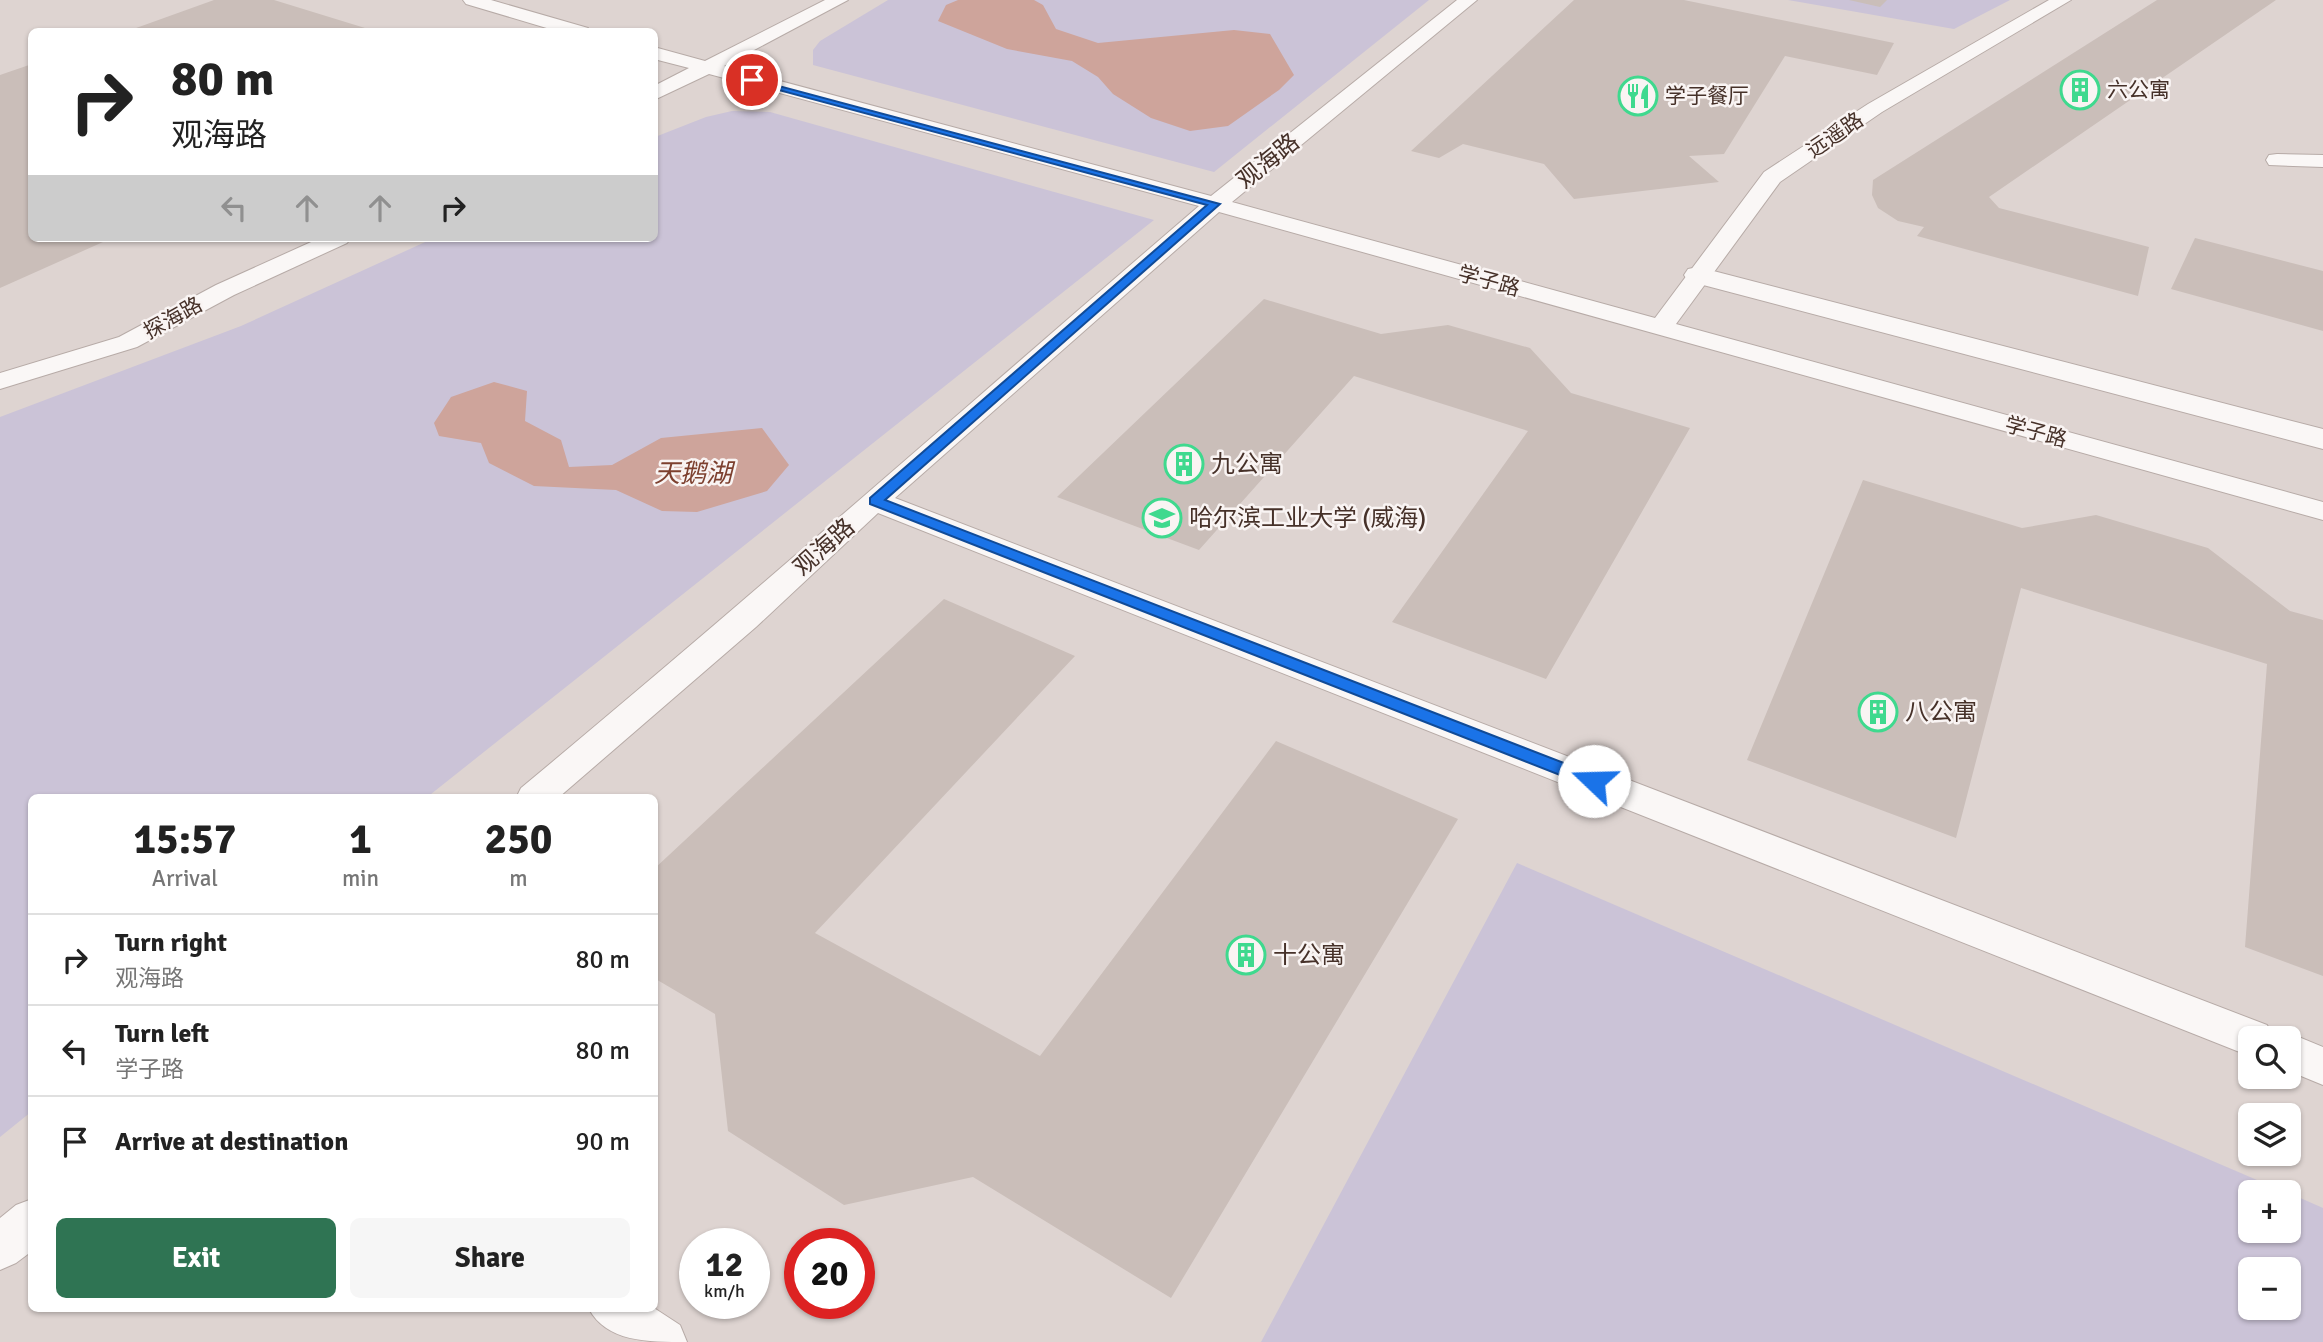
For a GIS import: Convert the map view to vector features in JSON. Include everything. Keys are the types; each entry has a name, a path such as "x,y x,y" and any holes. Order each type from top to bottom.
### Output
{"street":[{"path":"1698,275 2323,439"}],"lane":[{"path":"472,0 567,28"},
{"path":"658,92 713,67 839,0"},
{"name":"观海路","path":"539,794 745,619 875,501 1215,204 1468,0"},
{"name":"远遥路","path":"1660,328 1772,177 1875,108 2062,0"},
{"name":"学子路","path":"658,54 1215,204 2323,512"},
{"path":"2277,160 2323,161"},
{"name":"探海路","path":"0,381 128,342 225,290 330,242"},
{"path":"875,501 2238,1033"},
{"path":"2301,1057 2323,1066"},
{"path":"0,1247 28,1224"},
{"path":"618,1312 663,1342"}],"shaded area":[{"name":"哈尔滨工业大学 (威海)","path":"0,0 2323,0 2323,1342 0,1342"},
{"path":"888,0 1429,0 1214,172 813,65 813,50 820,41"},
{"path":"1788,0 2010,0 1954,29"},
{"path":"732,111 770,112 1154,220 431,794 28,794 28,1114 0,1137 0,417 241,326 425,242 658,242 658,136 706,117"},
{"path":"1517,863 2257,1180 2238,1180 2238,1243 2301,1243 2301,1198 2323,1208 2323,1342 1261,1342"}],"water":[{"path":"958,0 1034,0 1043,5 1056,29 1098,43 1234,30 1270,34 1294,75 1279,90 1228,126 1190,131 1151,118 1113,94 1098,77 1072,61 1007,49 938,21 946,5"},
{"name":"天鹅湖","path":"494,382 527,391 525,421 561,440 569,467 612,465 661,438 762,428 789,465 767,491 697,512 662,511 616,490 534,486 489,463 481,443 439,436 434,423 451,397"}],"building":[{"path":"214,0 274,0 365,28 136,28"},
{"path":"1574,0 1684,0 1894,43 1877,75 1785,56 1724,154 1689,156 1719,182 1574,199 1544,164 1463,144 1439,158 1411,151"},
{"path":"1849,0 1887,0 1880,7"},
{"name":"六公寓","path":"2157,0 2276,0 1989,197 1999,208 2149,247 2138,296 1917,236 1924,227 1898,221 1878,208 1872,195 1873,180"},
{"path":"28,65 28,242 103,242 0,288 0,75"},
{"path":"2195,238 2323,271 2323,331 2171,289"},
{"name":"九公寓","path":"1264,299 1381,334 1448,325 1530,348 1571,393 1690,428 1546,679 1392,622 1528,431 1354,376 1199,550 1057,497"},
{"name":"八公寓","path":"1863,480 2022,528 2096,515 2208,548 2290,611 2323,620 2323,976 2245,947 2267,664 2021,588 1956,838 1747,760"},
{"name":"十公寓","path":"944,599 1075,656 815,933 1040,1056 1276,741 1458,819 1171,1298 973,1177 844,1205 728,1131 715,1014 658,980 658,865"}],"place":[{"name":"六公寓","path":"2080,90"},
{"name":"学子餐厅","path":"1638,96"},
{"name":"九公寓","path":"1184,464"},
{"name":"哈尔滨工业大学 (威海)","path":"1162,518"},
{"name":"八公寓","path":"1878,712"},
{"name":"十公寓","path":"1246,955"}],"route":[{"path":"752,80 1215,204 875,501 1594,781"}]}
